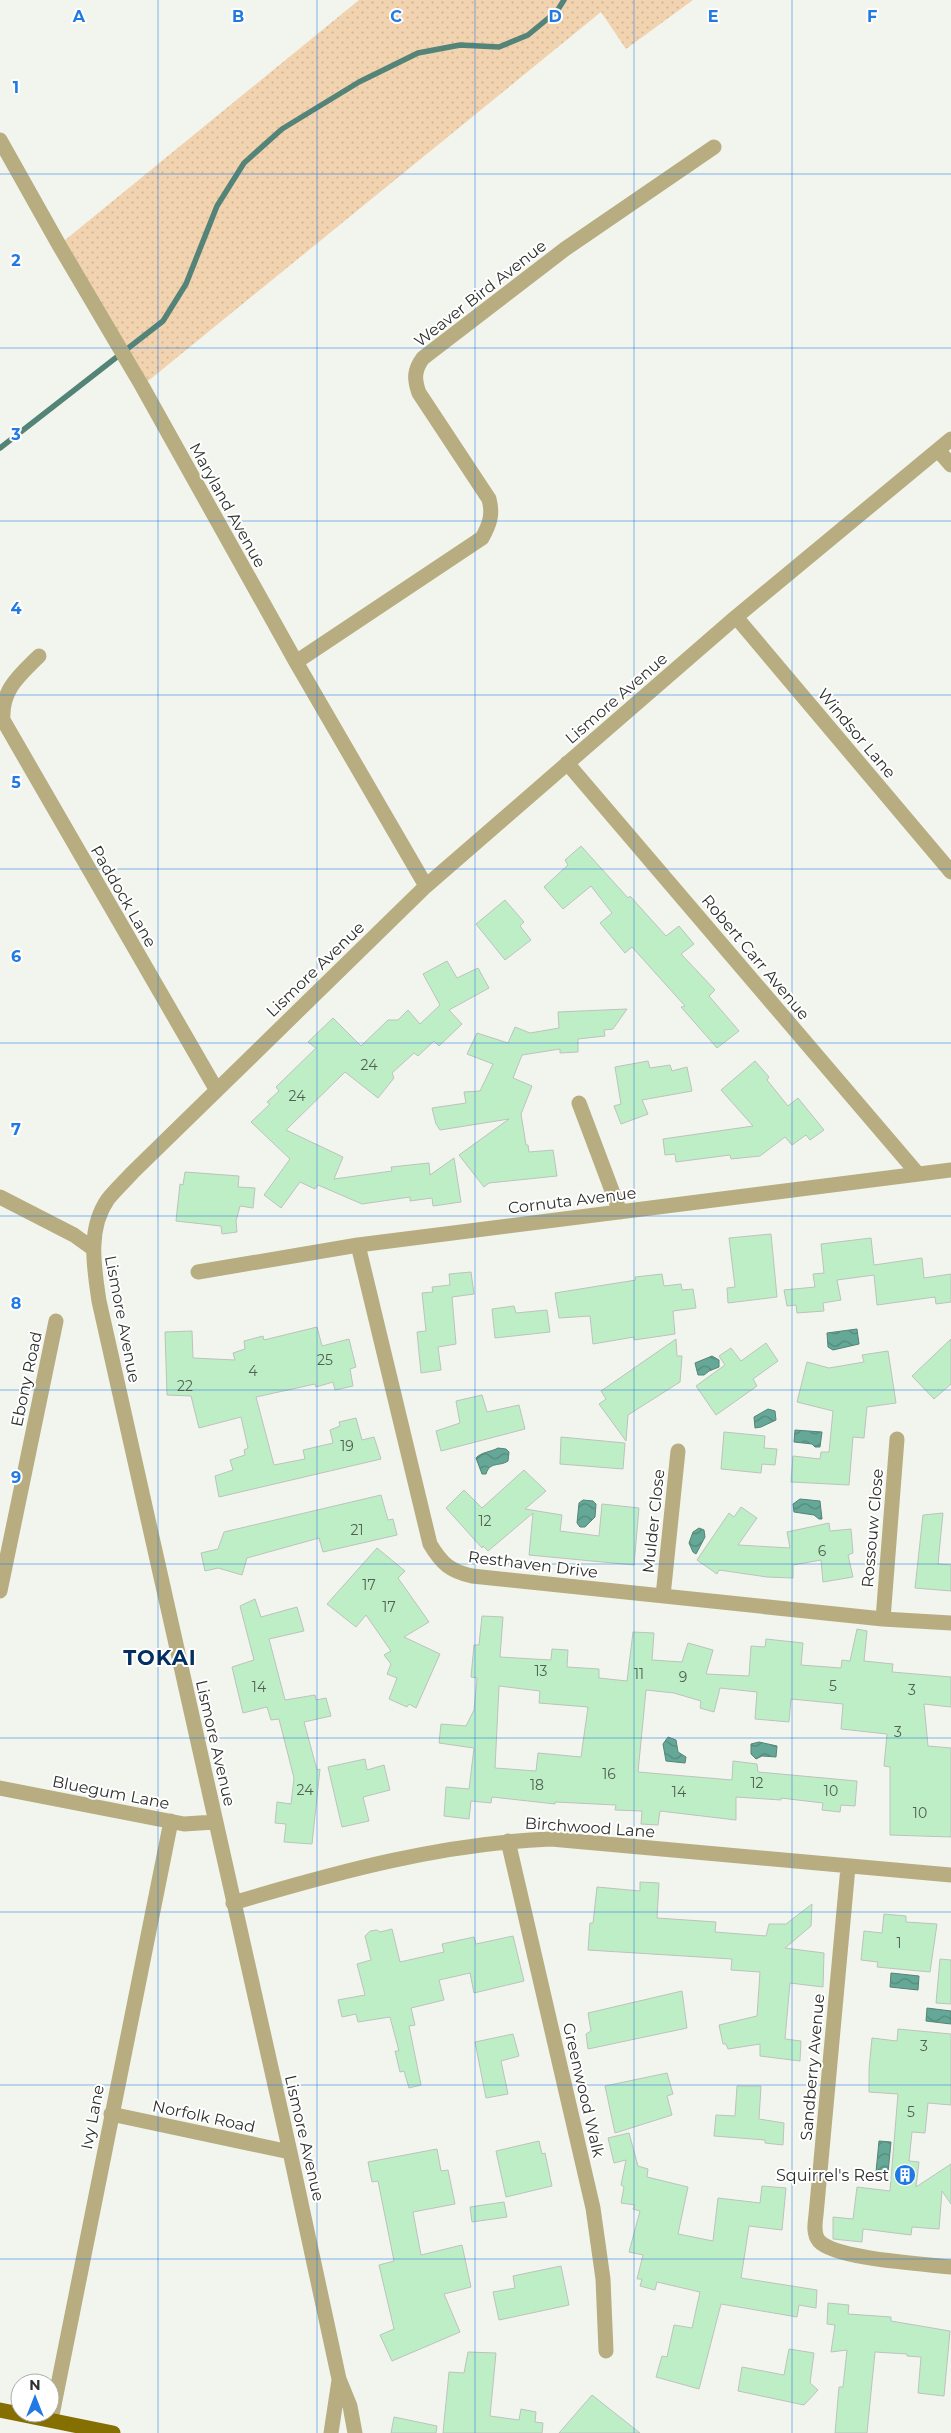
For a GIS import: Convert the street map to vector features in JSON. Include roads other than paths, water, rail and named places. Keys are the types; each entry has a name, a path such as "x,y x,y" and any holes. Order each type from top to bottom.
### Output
{"main road":[{"path":"60,2422 113,2433"}],"street":[{"name":"Maryland Avenue","path":"0,140 131,366 296,662 426,886"},
{"name":"Weaver Bird Avenue","path":"296,662 482,538 490,524 492,510 488,499 419,393 415,381 417,366 423,358 565,250 714,147"},
{"name":"Lismore Avenue","path":"355,2433 350,2406 339,2379 290,2152 98,1300 92,1248 102,1211 108,1200 216,1089 426,886 736,617 951,439"},
{"path":"938,450 951,465"},
{"name":"Windsor Lane","path":"736,617 951,872"},
{"name":"Paddock Lane","path":"39,656 9,690 2,705 2,720 216,1089"},
{"name":"Robert Carr Avenue","path":"567,763 918,1174"},
{"path":"579,1103 620,1212"},
{"name":"Cornuta Avenue","path":"198,1272 358,1245 951,1170"},
{"path":"0,1197 74,1235 92,1248"},
{"name":"Resthaven Drive","path":"358,1245 430,1544 439,1558 454,1572 472,1576 882,1619 951,1624"},
{"name":"Ebony Road","path":"0,1592 56,1322"},
{"name":"Rossouw Close","path":"882,1619 897,1439"},
{"name":"Mulder Close","path":"663,1596 678,1451"},
{"name":"Bluegum Lane","path":"0,1788 170,1821 195,1824 215,1822"},
{"name":"Ivy Lane","path":"60,2374 170,1821"},
{"name":"Birchwood Lane","path":"233,1903 319,1878 462,1846 508,1840 551,1839 951,1875"},
{"name":"Greenwood Walk","path":"508,1840 594,2208 603,2279 606,2351"},
{"name":"Sandberry Avenue","path":"848,1867 815,2224 819,2241 846,2254 951,2267"},
{"name":"Norfolk Road","path":"111,2114 290,2152"},
{"name":"Lismore Avenue","path":"331,2433 339,2379"}],"water":[{"path":"857,1329 859,1344 833,1350 828,1347 827,1333"},
{"path":"712,1356 719,1360 719,1367 704,1375 698,1375 695,1363"},
{"path":"768,1409 775,1411 776,1420 755,1428 754,1417"},
{"path":"795,1430 822,1432 820,1447 794,1442"},
{"path":"498,1448 506,1449 509,1452 508,1461 490,1467 486,1474 482,1474 476,1458 481,1454"},
{"path":"800,1499 820,1501 822,1519 814,1515 794,1512 793,1504"},
{"path":"583,1500 593,1501 596,1504 595,1517 585,1527 580,1527 577,1523 579,1503"},
{"path":"699,1528 704,1530 705,1537 696,1554 689,1543 693,1532"},
{"path":"668,1737 676,1740 678,1752 686,1757 685,1763 666,1761 663,1744"},
{"path":"759,1742 777,1746 776,1757 762,1756 756,1759 751,1754 751,1744"},
{"path":"891,1973 919,1976 918,1990 890,1987"},
{"path":"927,2008 951,2011 951,2024 926,2021"},
{"path":"879,2141 891,2142 888,2173 876,2172"}],"waterway":[{"path":"0,448 163,321 186,284 217,206 244,163 282,129 359,82 418,53 460,45 499,47 528,35 557,11 564,0"}],"place":[{"name":"Squirrel's Rest","path":"905,2175"}],"district":[{"name":"TOKAI","path":"160,1658"}]}
